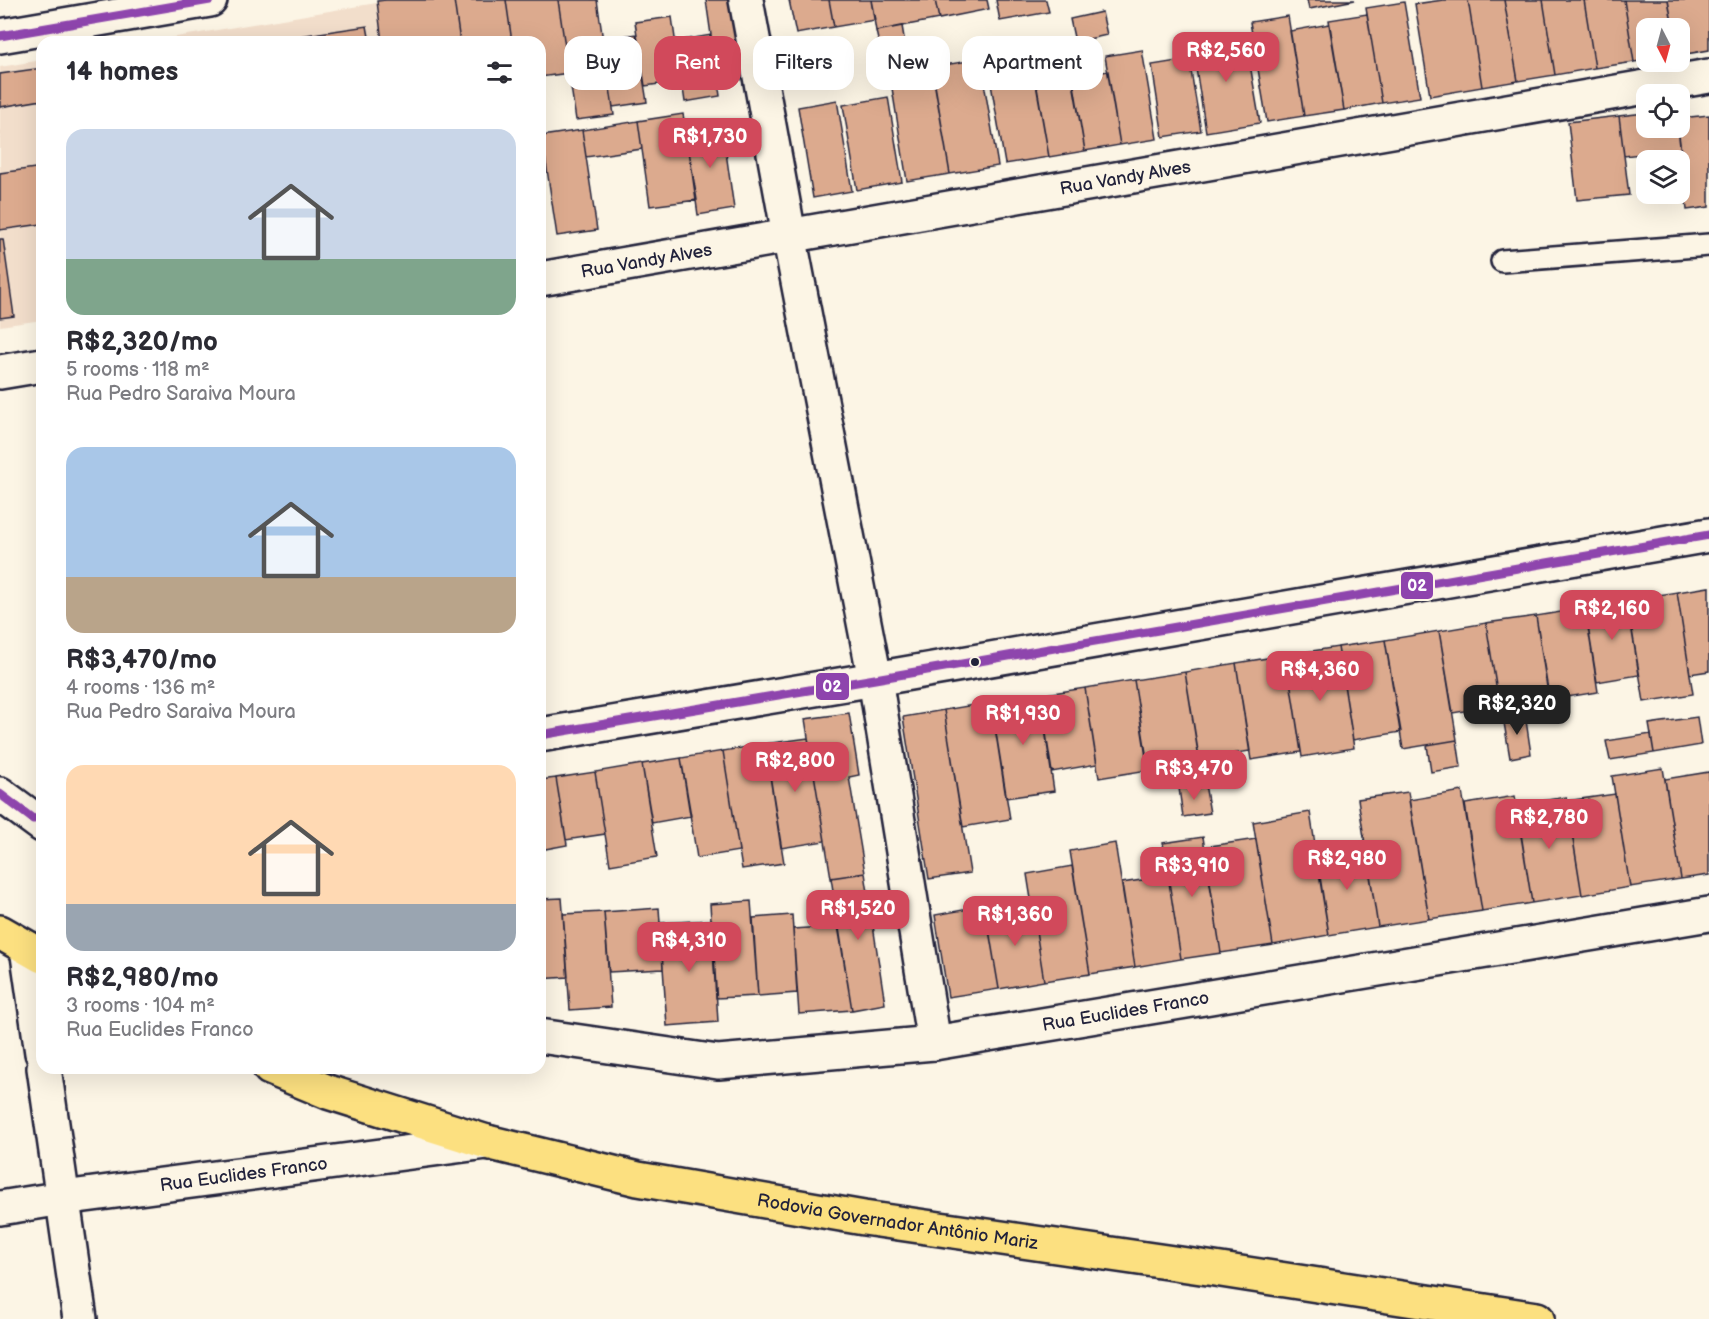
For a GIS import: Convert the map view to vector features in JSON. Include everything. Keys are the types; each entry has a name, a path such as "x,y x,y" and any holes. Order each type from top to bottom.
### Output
{"highway":[{"name":"Rodovia Governador Antônio Mariz","path":"284,1074 328,1092 487,1142 638,1179 864,1218 1537,1319"}],"street":[{"path":"0,36 210,0"},
{"path":"746,0 789,236 875,679 934,1042"},
{"name":"Rua Vandy Alves","path":"546,278 1709,76"},
{"path":"0,372 36,366"},
{"path":"546,734 1709,535"},
{"path":"0,794 36,818"},
{"name":"Rua Euclides Franco","path":"546,1037 718,1062 934,1042 1709,914"},
{"path":"23,946 36,1019"},
{"path":"45,1074 80,1319"},
{"name":"Rua Euclides Franco","path":"0,1208 487,1142"}],"lane":[{"path":"1503,261 1709,245"}],"shaded area":[{"path":"394,0 451,36 182,36"},
{"path":"36,61 36,321 0,326 0,67"}],"building":[{"path":"454,0 459,36 381,36 377,1"},
{"path":"454,0 506,0 511,36 459,36"},
{"path":"506,0 558,0 564,40 564,74 546,76 546,36 511,36"},
{"path":"558,0 597,0 602,36 564,36 564,40"},
{"path":"706,0 731,0 736,36 711,36"},
{"path":"789,0 829,0 834,27 796,34"},
{"path":"829,0 871,0 875,20 834,27"},
{"path":"871,0 935,0 939,19 876,31"},
{"path":"935,0 987,0 989,9 939,19"},
{"path":"996,0 1046,0 1049,12 1000,21"},
{"path":"1307,0 1355,0 1309,9"},
{"path":"1443,0 1468,0 1482,87 1430,96 1415,4"},
{"path":"1468,0 1504,0 1518,81 1482,87"},
{"path":"1504,0 1543,0 1555,75 1518,81"},
{"path":"1543,0 1584,0 1595,68 1555,75"},
{"path":"1584,0 1624,0 1634,62 1595,68"},
{"path":"1624,0 1668,0 1671,18 1636,18 1636,62 1634,62"},
{"path":"1668,0 1709,0 1709,50 1690,53 1690,18 1671,18"},
{"path":"1404,2 1420,97 1382,103 1366,8"},
{"path":"1102,12 1107,35 1074,36 1070,19"},
{"path":"1367,14 1382,103 1344,110 1329,20"},
{"path":"1288,16 1304,116 1267,122 1250,22"},
{"path":"672,17 675,36 654,36 654,85 645,86 642,67 642,36 637,36 635,22"},
{"path":"1329,24 1344,110 1304,116 1290,31"},
{"path":"367,26 369,36 300,36"},
{"path":"902,26 904,36 877,36 876,31"},
{"path":"1245,35 1260,123 1206,132 1192,43"},
{"path":"1142,50 1157,139 1120,145 1105,56"},
{"path":"1189,59 1201,131 1163,137 1152,65"},
{"path":"962,62 962,90 985,90 998,166 950,174 936,90 950,90 950,64"},
{"path":"36,69 36,101 0,107 0,74"},
{"path":"642,71 647,102 613,107 610,90 642,90"},
{"path":"1108,71 1120,145 1085,151 1074,90 1103,90 1103,72"},
{"path":"572,90 610,90 614,115 576,120"},
{"path":"683,90 719,90 720,96 685,102"},
{"path":"892,90 936,90 950,174 907,181"},
{"path":"992,90 1037,90 1049,157 1005,164"},
{"path":"1037,90 1075,90 1085,151 1049,157"},
{"path":"888,97 902,182 857,190 843,105"},
{"path":"837,100 852,191 813,198 798,107"},
{"path":"683,114 697,200 650,206 638,121"},
{"path":"1636,114 1636,138 1679,138 1681,150 1636,150 1636,155 1624,156 1619,116"},
{"path":"1709,115 1709,207 1687,210 1686,204 1690,204 1690,150 1680,150 1679,138 1690,138 1690,117"},
{"path":"1619,116 1629,195 1577,200 1568,122"},
{"path":"638,121 642,149 586,157 582,130"},
{"path":"722,124 734,209 698,215 686,129"},
{"path":"582,130 597,230 557,236 546,163 546,135"},
{"path":"36,168 36,225 0,230 0,173"},
{"path":"0,239 3,239 14,316 0,318"},
{"path":"1709,587 1709,671 1690,674 1677,592"},
{"path":"1677,592 1693,694 1644,702 1627,600"},
{"path":"1627,600 1639,675 1597,682 1585,608"},
{"path":"1585,608 1598,692 1549,700 1536,616"},
{"path":"1536,616 1548,690 1498,698 1486,623"},
{"path":"1486,623 1499,705 1453,713 1439,631"},
{"path":"1439,631 1457,740 1403,749 1385,640"},
{"path":"1385,640 1401,732 1353,740 1338,647"},
{"path":"1338,647 1354,748 1302,757 1286,655"},
{"path":"1286,655 1301,752 1251,760 1236,663"},
{"path":"1236,663 1250,751 1199,759 1185,672"},
{"path":"1185,672 1201,769 1150,777 1134,680"},
{"path":"1134,680 1148,770 1099,778 1085,688"},
{"path":"1085,688 1097,764 1052,772 1040,695"},
{"path":"1040,695 1054,791 1006,798 991,702"},
{"path":"991,702 1010,819 963,827 944,710"},
{"path":"944,710 970,873 929,879 903,717"},
{"path":"849,713 859,775 849,777 865,873 831,878 805,719"},
{"path":"1525,714 1531,754 1510,758 1503,717"},
{"path":"1697,717 1701,745 1654,753 1649,724"},
{"path":"1651,734 1654,753 1610,760 1606,741"},
{"path":"808,738 825,841 781,848 765,744"},
{"path":"1457,740 1461,767 1431,772 1427,745"},
{"path":"765,744 784,863 742,869 723,751"},
{"path":"723,751 739,851 697,858 681,758"},
{"path":"681,758 691,816 652,823 642,764"},
{"path":"642,764 657,857 610,865 595,772"},
{"path":"1663,768 1681,879 1630,887 1612,776"},
{"path":"595,772 605,834 566,840 556,778"},
{"path":"1709,772 1709,875 1681,879 1665,779"},
{"path":"556,778 567,845 546,849 546,779"},
{"path":"1205,784 1210,813 1183,817 1179,788"},
{"path":"1462,791 1482,911 1429,919 1409,800"},
{"path":"1408,792 1429,919 1378,927 1358,799"},
{"path":"1615,794 1630,887 1582,895 1567,801"},
{"path":"1515,796 1532,903 1482,911 1465,804"},
{"path":"1566,797 1582,895 1532,903 1516,805"},
{"path":"1310,812 1329,935 1273,945 1253,822"},
{"path":"1203,837 1221,953 1181,959 1163,843"},
{"path":"1256,839 1273,945 1221,953 1204,847"},
{"path":"1115,843 1135,967 1090,974 1070,851"},
{"path":"1366,848 1378,927 1329,935 1316,856"},
{"path":"1072,866 1090,974 1044,981 1027,874"},
{"path":"865,873 885,1004 852,1010 831,878"},
{"path":"1168,876 1181,959 1135,967 1122,883"},
{"path":"562,898 568,977 546,979 546,899"},
{"path":"751,901 758,996 716,998 710,904"},
{"path":"985,906 999,989 948,997 935,915"},
{"path":"1032,906 1044,981 999,989 986,913"},
{"path":"659,908 663,969 609,972 604,912"},
{"path":"604,912 611,1007 570,1010 563,914"},
{"path":"792,915 797,993 758,996 753,918"},
{"path":"712,920 718,1022 667,1026 660,923"},
{"path":"838,926 852,1010 799,1014 793,929"}],"transit line":[{"name":"02","path":"0,36 210,0"},
{"name":"02","path":"546,734 1709,535"},
{"name":"02","path":"0,794 33,819 36,819"}]}
